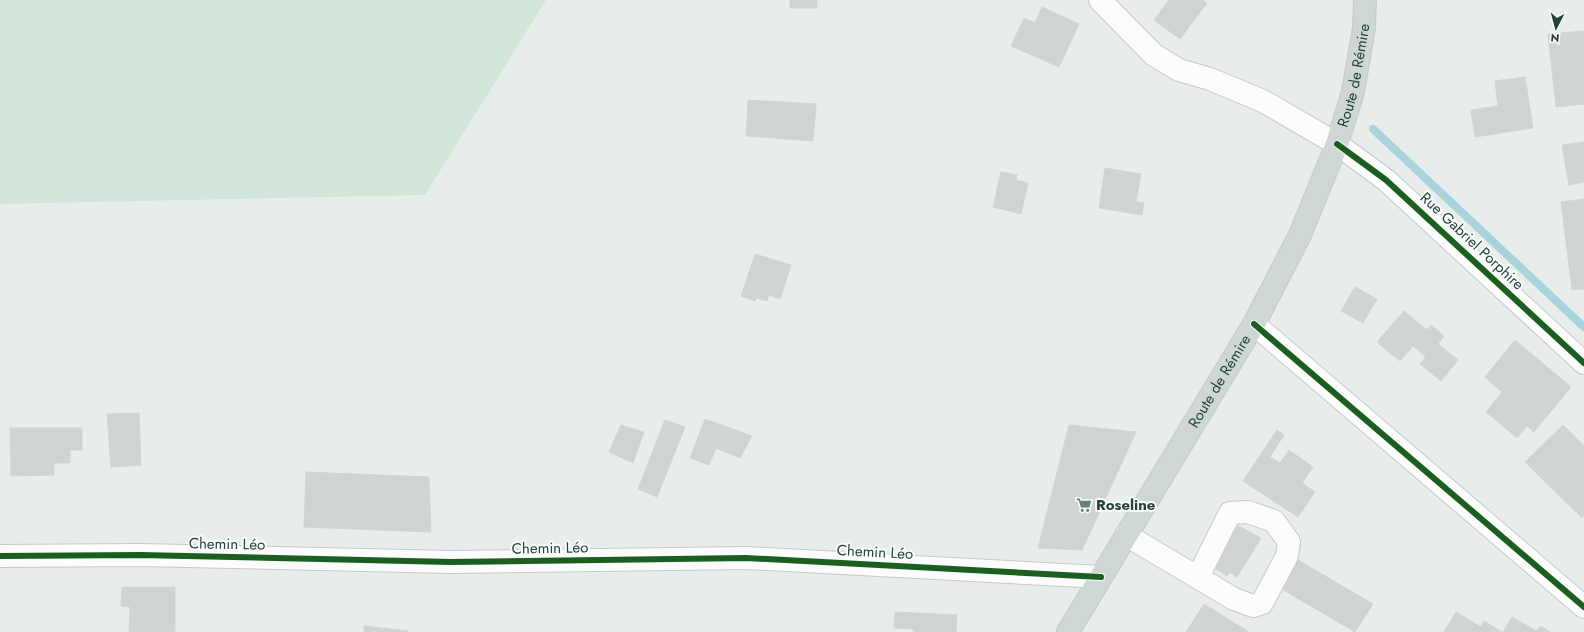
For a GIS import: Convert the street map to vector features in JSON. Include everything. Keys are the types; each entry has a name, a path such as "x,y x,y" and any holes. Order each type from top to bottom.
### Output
{"main road":[{"name":"Route de Rémire","path":"1070,631 1126,535 1254,324 1300,235 1337,144 1354,92 1364,28 1365,0"}],"street":[{"name":"Rue Gabriel Porphire","path":"1100,0 1154,55 1179,70 1210,78 1263,101 1337,144 1386,180 1584,363"},
{"path":"1254,324 1584,607"},
{"path":"1126,535 1234,599 1253,606 1262,603 1287,556 1289,542 1274,521 1248,512 1230,513 1198,577"},
{"name":"Chemin Léo","path":"0,556 140,555 451,562 746,558 1101,577"}],"green space":[{"path":"0,0 546,0 425,195 0,204"}],"building":[{"path":"790,0 817,0 817,8 790,8"},
{"path":"1169,0 1203,0 1207,3 1180,39 1154,20"},
{"path":"1042,7 1079,24 1059,67 1011,46 1024,18 1035,23"},
{"path":"1584,31 1584,104 1556,107 1548,34"},
{"path":"1525,77 1533,128 1475,137 1471,110 1498,106 1495,81"},
{"path":"748,100 816,104 813,141 746,136"},
{"path":"1584,142 1584,182 1569,185 1562,145"},
{"path":"1105,168 1141,174 1136,202 1144,203 1142,215 1099,208"},
{"path":"1001,172 1017,175 1016,180 1028,183 1021,214 993,207"},
{"path":"1584,199 1584,289 1572,290 1561,202"},
{"path":"755,254 791,265 780,299 769,295 767,301 756,298 755,301 741,296"},
{"path":"1355,287 1377,299 1363,323 1341,311"},
{"path":"1404,311 1427,330 1431,325 1444,336 1438,344 1458,360 1441,381 1420,364 1426,357 1413,346 1400,361 1377,342"},
{"path":"1515,340 1571,387 1534,432 1527,426 1517,438 1486,412 1502,392 1485,377"},
{"path":"139,413 141,465 111,467 107,414"},
{"path":"705,419 752,436 740,458 716,448 709,465 690,458"},
{"path":"665,420 685,427 657,497 638,489"},
{"path":"621,425 644,432 633,463 609,452"},
{"path":"1069,425 1136,432 1082,550 1038,548"},
{"path":"1563,425 1584,446 1584,515 1582,518 1525,462"},
{"path":"10,428 82,428 82,450 70,450 70,463 54,463 54,475 11,476"},
{"path":"1277,430 1284,435 1270,457 1280,463 1289,450 1313,467 1302,483 1315,492 1298,517 1243,481"},
{"path":"306,472 429,477 431,532 304,527"},
{"path":"1235,524 1261,538 1237,577 1230,572 1227,576 1210,565"},
{"path":"1298,560 1373,604 1355,632 1280,588"},
{"path":"122,587 175,587 175,632 129,632 130,607 121,606"},
{"path":"1204,604 1249,632 1186,632"},
{"path":"895,612 957,615 956,632 914,632 914,629 894,628"},
{"path":"1456,612 1481,627 1484,621 1502,632 1444,632"},
{"path":"1512,617 1537,631 1540,626 1550,632 1503,632"},
{"path":"364,626 408,631 408,632 364,632"}],"waterway":[{"path":"1373,129 1584,327"}],"cycle path":[{"path":"1337,144 1386,180 1584,363"},
{"path":"1254,324 1584,607"},
{"path":"0,556 140,555 451,562 746,558 1101,577"}],"place":[{"name":"Roseline","path":"1084,505"}]}
